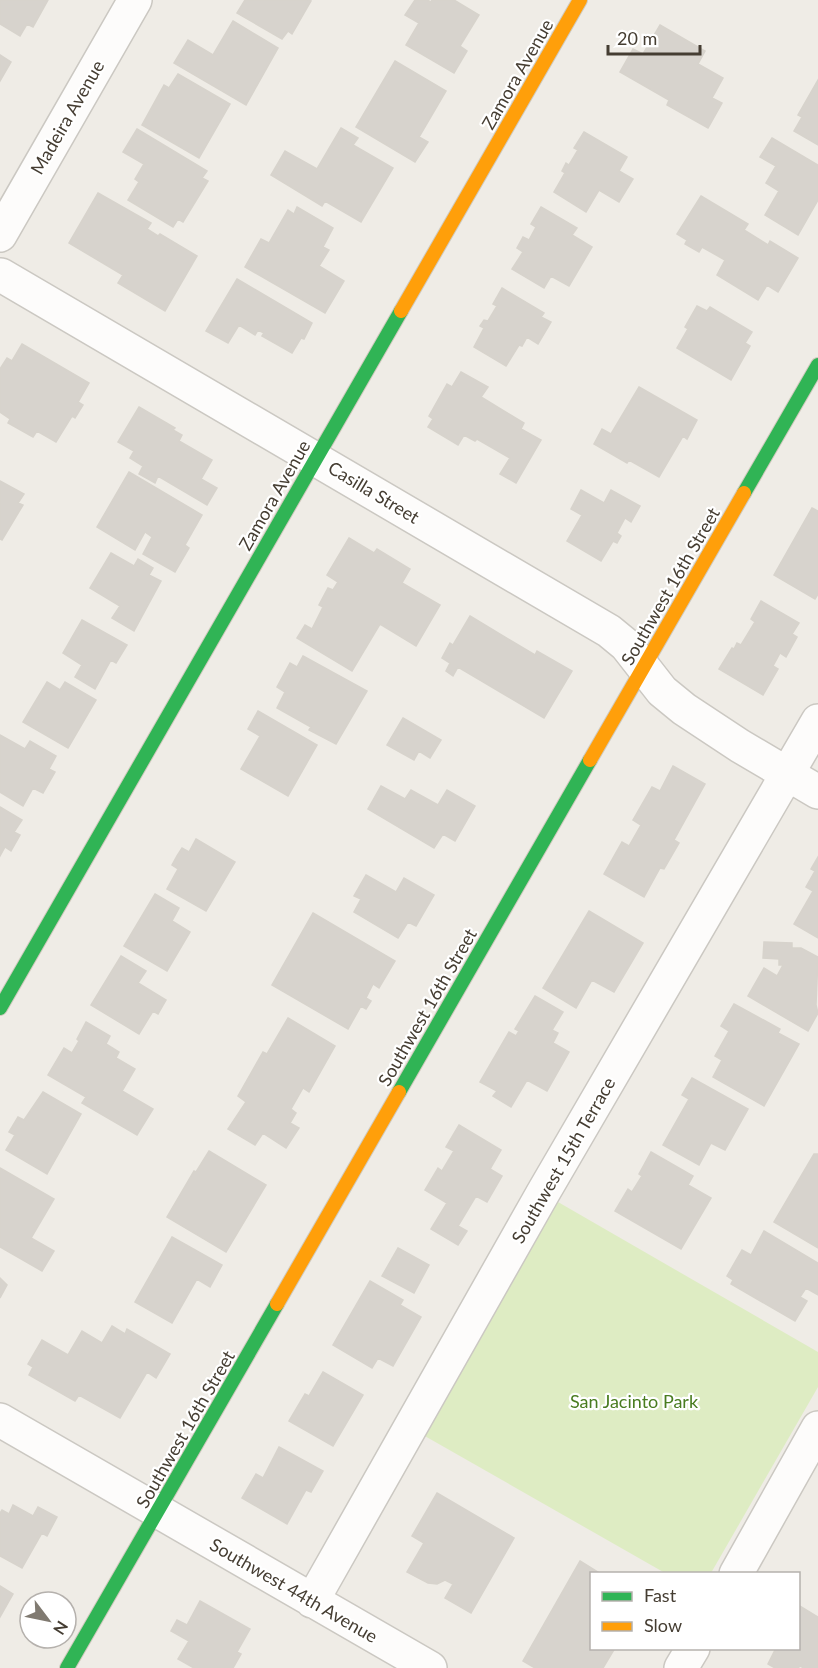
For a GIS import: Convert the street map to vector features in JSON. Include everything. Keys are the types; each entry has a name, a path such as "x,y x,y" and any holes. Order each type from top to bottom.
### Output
{"street":[{"name":"Madeira Avenue","path":"0,235 135,0"},
{"name":"Zamora Avenue","path":"0,1008 580,0"},
{"path":"0,252 4,260 0,275"},
{"name":"Casilla Street","path":"0,275 609,631 626,645 662,691 684,709 740,746 818,792"},
{"name":"Southwest 16th Street","path":"67,1668 818,365"},
{"name":"Southwest 15th Terrace","path":"312,1601 543,1193 818,721"},
{"name":"Southwest 44th Avenue","path":"0,1420 430,1668"},
{"path":"737,1572 818,1428"},
{"path":"681,1668 692,1650"}],"green space":[{"name":"San Jacinto Park","path":"558,1202 818,1352 818,1387 712,1572 663,1572 423,1435"}],"building":[{"path":"0,0 48,0 33,27 27,24 20,36 0,24"},
{"path":"245,0 311,1 292,34 288,31 282,39 237,13"},
{"path":"415,0 431,2 432,0 454,0 479,15 460,46 467,51 454,73 406,45 419,23 405,15"},
{"path":"233,21 278,48 246,105 174,63 188,40 213,55"},
{"path":"660,25 705,51 698,64 723,78 712,98 722,103 708,128 667,105 669,100 620,72 633,49 643,54"},
{"path":"0,55 11,62 0,81"},
{"path":"395,61 446,91 419,137 428,142 415,162 356,127"},
{"path":"178,74 230,104 199,158 142,125 164,85 169,88"},
{"path":"818,80 818,145 794,131 802,117 798,115"},
{"path":"341,128 358,138 353,145 393,168 361,222 325,201 322,206 271,175 285,151 317,169"},
{"path":"137,129 207,171 202,178 208,181 183,222 178,219 173,227 128,200 139,182 135,179 144,164 123,152"},
{"path":"584,132 627,157 619,171 633,179 619,202 599,190 586,212 554,192 565,173 562,171 566,163 569,165 578,150 574,148"},
{"path":"772,138 818,165 818,200 798,235 765,215 779,191 766,183 776,166 760,157"},
{"path":"98,193 151,223 147,229 158,236 160,234 197,256 165,311 118,283 123,275 69,243"},
{"path":"701,196 748,224 744,230 768,245 770,241 798,258 778,292 767,285 758,300 717,275 725,260 702,247 699,252 685,244 687,240 677,234"},
{"path":"297,207 333,228 323,247 329,250 319,266 344,281 325,313 245,267 261,239 269,243 288,210 294,214"},
{"path":"541,207 577,228 572,235 592,247 569,286 551,276 544,288 512,269 523,252 517,248 523,237 529,240 536,227 531,224"},
{"path":"237,279 312,323 304,339 301,338 292,353 262,336 264,333 258,330 255,335 239,325 228,343 206,331"},
{"path":"502,288 544,313 541,317 551,322 538,344 527,337 506,366 474,347 484,328 480,326 484,320 488,321 497,306 493,304"},
{"path":"697,306 707,311 710,307 752,332 745,343 750,346 731,380 677,348 688,329 685,327"},
{"path":"22,344 89,383 78,402 83,405 75,418 72,416 56,442 37,431 33,437 8,423 10,419 0,412 0,369 7,358 12,361"},
{"path":"461,372 488,387 481,397 524,423 521,429 541,440 516,483 500,474 510,458 477,439 475,441 464,435 458,445 428,427 433,419 429,416 447,384 452,387"},
{"path":"639,387 697,420 687,439 683,436 659,477 629,460 627,463 594,444 602,429 611,434"},
{"path":"139,407 175,428 173,430 182,435 179,441 212,460 201,479 217,488 207,505 158,476 155,483 139,474 143,466 130,458 134,451 118,442"},
{"path":"129,472 202,515 185,545 189,548 175,572 143,554 152,537 145,532 135,550 97,527"},
{"path":"0,481 24,494 18,503 23,505 2,540 0,539"},
{"path":"581,490 604,503 611,490 640,506 631,522 625,518 617,533 621,536 617,543 613,541 601,561 567,541 582,515 571,509"},
{"path":"812,508 818,511 818,594 815,599 774,575"},
{"path":"349,538 374,553 377,549 410,569 402,583 440,605 416,646 380,624 352,671 297,638 305,625 312,629 323,607 319,605 328,588 333,590 338,582 327,575"},
{"path":"111,553 134,566 138,559 153,568 149,575 161,581 134,631 112,618 120,606 90,588"},
{"path":"761,601 799,623 792,634 797,637 786,657 780,653 773,666 778,669 763,695 719,669 732,648 734,649 737,643 741,645 755,622 751,619"},
{"path":"470,616 535,655 537,651 572,671 544,718 458,667 453,676 446,671 450,663 442,658 450,643 453,645"},
{"path":"82,620 127,645 116,663 111,660 95,689 75,677 82,665 63,653"},
{"path":"303,656 367,691 336,744 309,730 311,727 277,708 285,692 277,687 290,663 297,667"},
{"path":"47,682 60,690 65,682 96,700 68,748 23,722"},
{"path":"258,711 317,745 288,796 241,769 260,736 248,729"},
{"path":"403,718 441,740 430,758 419,751 414,760 387,745"},
{"path":"0,735 25,749 30,741 56,756 49,769 55,772 43,793 33,788 23,806 0,792"},
{"path":"673,766 705,784 674,840 679,843 664,869 660,868 644,897 604,874 622,842 629,846 641,825 633,820 652,787 660,791"},
{"path":"381,786 405,799 411,790 438,805 447,790 475,806 455,841 443,834 434,848 368,809"},
{"path":"0,807 22,820 14,832 20,835 11,851 5,847 0,856"},
{"path":"196,839 235,862 206,911 167,889 178,869 172,865 177,856 182,848 189,852"},
{"path":"818,857 818,938 794,924 813,891 806,887 815,871 811,869"},
{"path":"366,875 396,892 404,878 434,895 416,926 408,922 398,938 354,912 361,899 354,896"},
{"path":"155,894 179,908 172,921 190,932 167,971 124,946"},
{"path":"589,911 643,943 614,992 592,980 576,1008 543,988"},
{"path":"313,913 395,961 379,988 373,984 366,998 371,1001 366,1009 361,1006 348,1029 272,985"},
{"path":"764,942 792,943 792,948 801,948 818,957 816,1005 818,1013 808,1031 748,996 764,968 777,976 783,965 779,965 779,959 763,958"},
{"path":"121,956 146,971 138,983 166,1000 158,1014 153,1011 139,1034 91,1005"},
{"path":"535,996 563,1012 552,1030 558,1033 553,1043 569,1052 547,1091 527,1080 511,1107 493,1096 497,1091 480,1082 509,1032 516,1036 519,1031 515,1029"},
{"path":"734,1004 780,1029 778,1033 799,1044 764,1106 713,1077 722,1060 715,1056 729,1031 721,1026"},
{"path":"288,1018 335,1046 309,1092 303,1088 291,1109 296,1113 290,1123 299,1128 286,1148 263,1133 255,1145 228,1129 246,1102 238,1096 263,1052 267,1054"},
{"path":"86,1022 110,1036 106,1044 119,1052 116,1058 135,1069 122,1091 153,1109 137,1135 82,1103 86,1097 48,1075 64,1048 72,1053"},
{"path":"692,1078 748,1109 725,1150 711,1143 699,1165 663,1145 689,1099 682,1095"},
{"path":"43,1092 81,1114 47,1174 6,1150 15,1135 9,1132 18,1117 24,1120"},
{"path":"459,1125 501,1150 490,1169 502,1176 487,1202 476,1196 458,1226 467,1231 458,1245 431,1229 447,1203 425,1190 438,1168 442,1171 454,1151 446,1147"},
{"path":"209,1151 266,1185 226,1252 167,1217 194,1171 196,1172"},
{"path":"651,1152 693,1176 688,1185 711,1198 681,1249 615,1211 628,1189 632,1192 642,1176 639,1174"},
{"path":"814,1154 818,1154 818,1248 774,1222"},
{"path":"0,1168 54,1199 31,1238 54,1251 42,1271 0,1247"},
{"path":"764,1231 818,1263 818,1295 806,1288 800,1297 807,1301 795,1321 731,1284 733,1280 727,1276 742,1250 751,1255"},
{"path":"172,1237 222,1265 210,1287 197,1279 172,1323 135,1302"},
{"path":"398,1248 429,1265 414,1293 382,1276"},
{"path":"0,1278 7,1285 0,1298"},
{"path":"370,1281 403,1300 400,1305 421,1317 393,1366 378,1358 372,1368 333,1345"},
{"path":"112,1326 125,1334 127,1329 170,1354 156,1378 147,1372 120,1418 79,1395 75,1401 29,1375 33,1367 28,1364 42,1340 68,1355 82,1331 102,1343"},
{"path":"323,1372 363,1395 333,1446 289,1421 305,1394 309,1396"},
{"path":"279,1447 323,1471 311,1492 306,1490 287,1524 242,1498 256,1474 263,1478"},
{"path":"437,1493 514,1538 471,1613 445,1598 453,1584 445,1580 437,1584 428,1583 407,1572 424,1543 412,1536"},
{"path":"13,1505 33,1516 38,1507 57,1517 47,1536 42,1533 22,1568 0,1556 0,1513 2,1510 9,1514"},
{"path":"580,1561 598,1572 590,1572 590,1650 614,1650 603,1668 535,1668 523,1661"},
{"path":"0,1586 13,1594 0,1617"},
{"path":"200,1601 250,1629 237,1652 241,1654 233,1668 194,1668 178,1659 189,1641 171,1631 177,1620 187,1625"},
{"path":"800,1606 818,1617 818,1668 800,1666 798,1668 775,1668 768,1664 775,1650 800,1650"}],"traffic: fast":[{"path":"0,1008 401,311"},
{"path":"744,493 818,365"},
{"path":"399,1092 590,760"},
{"path":"67,1668 277,1304"}],"traffic: slow":[{"path":"401,311 580,0"},
{"path":"590,760 744,493"},
{"path":"277,1304 399,1092"}]}
